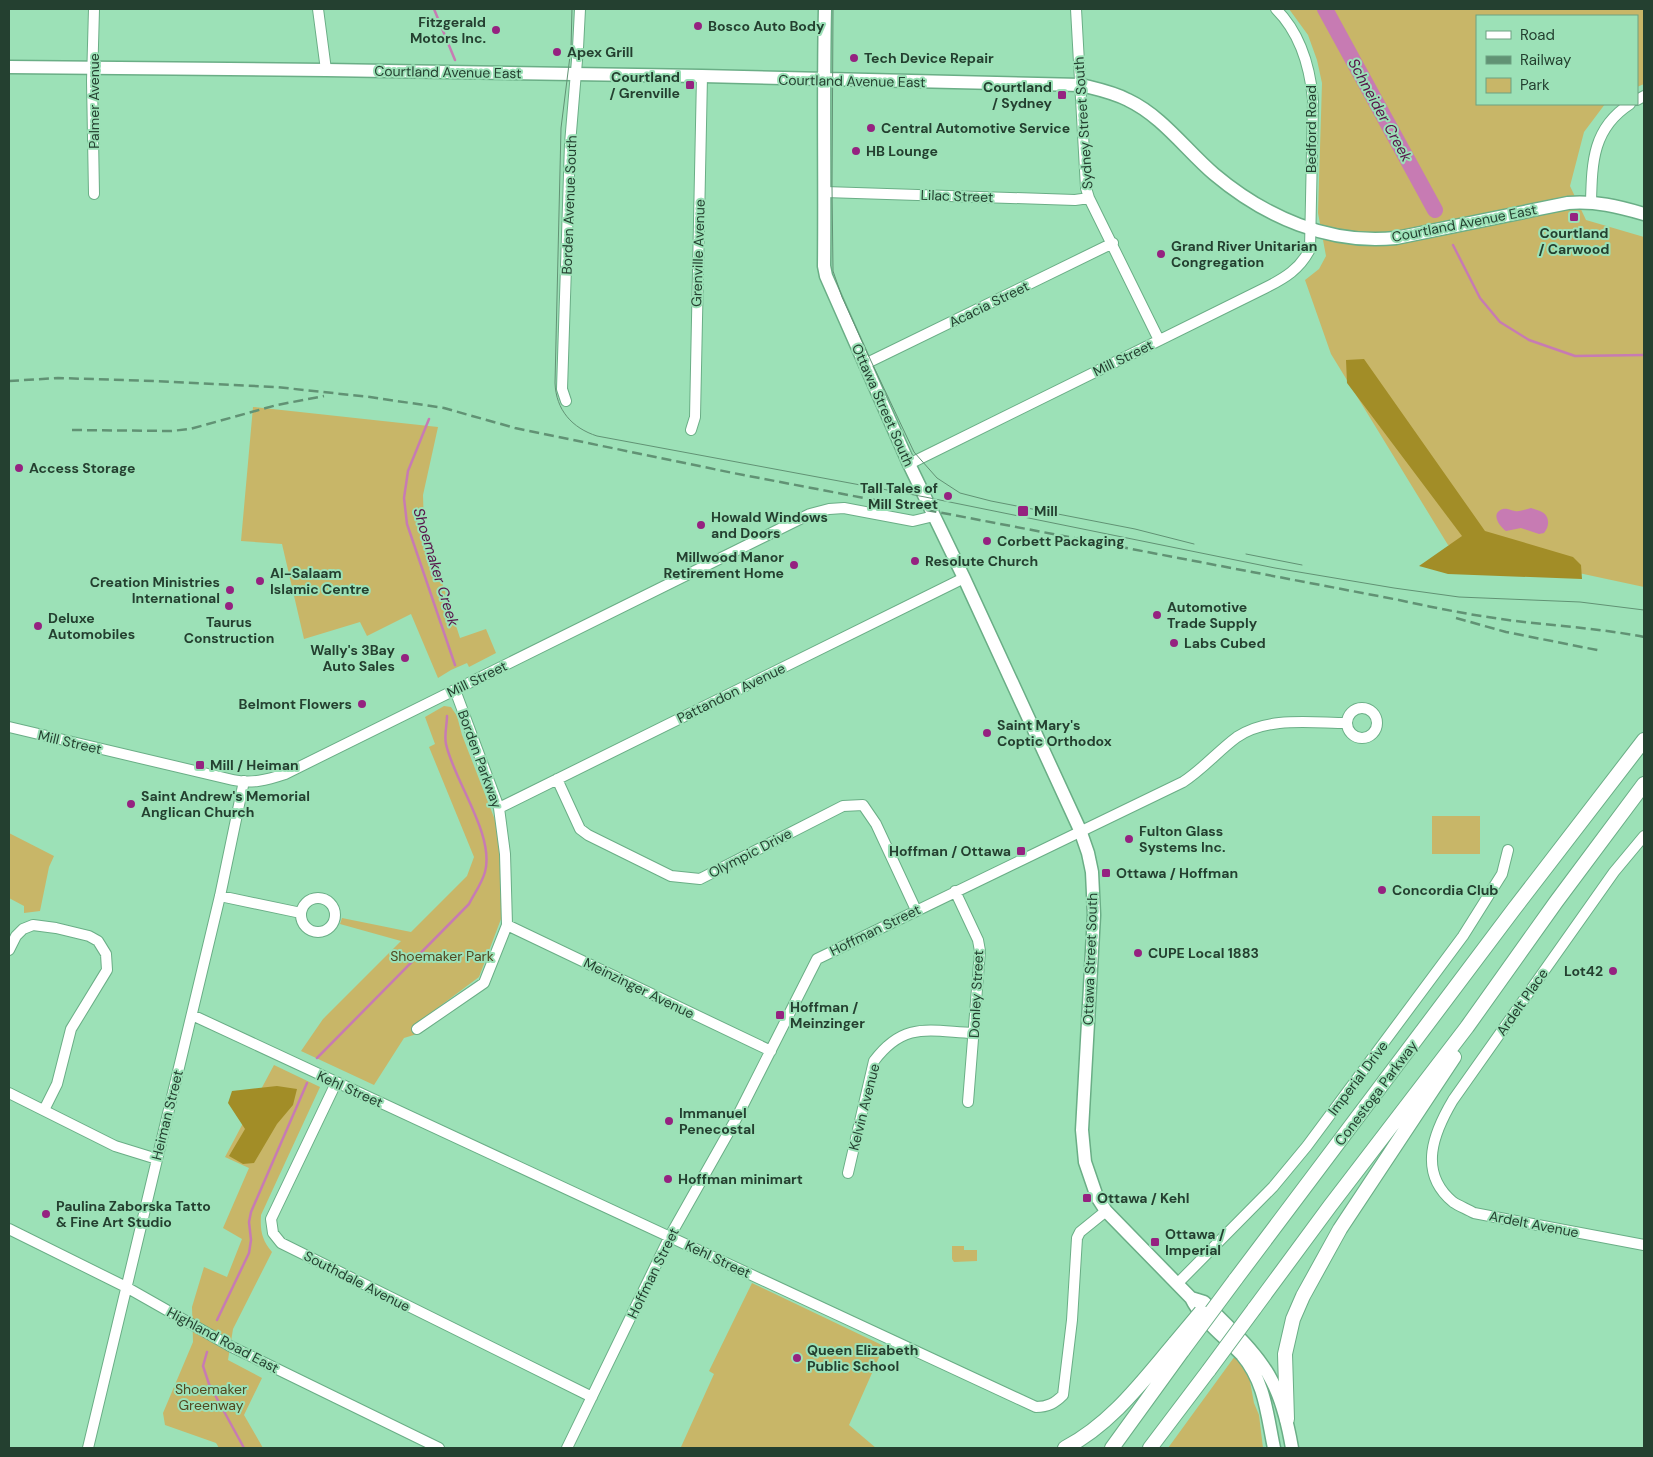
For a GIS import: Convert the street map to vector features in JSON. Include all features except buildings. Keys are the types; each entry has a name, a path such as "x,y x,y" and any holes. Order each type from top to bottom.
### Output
{"highway":[{"name":"Conestoga Parkway","path":"1112,1448 1179,1347 1232,1279 1246,1265 1644,740"},
{"path":"1150,1448 1336,1198 1467,1027 1556,902 1644,784"},
{"path":"1287,1419 1285,1354 1293,1319 1303,1296 1340,1230 1461,1047 1467,1027"},
{"path":"1065,1448 1077,1442 1107,1420 1179,1347"}],"main road":[{"name":"Ottawa Street South","path":"825,9 823,80 824,266 826,276 909,464 964,578 1080,830 1088,854 1092,872 1094,915 1082,1130 1085,1162 1094,1187 1106,1211 1191,1298 1196,1310 1242,1356 1254,1372 1261,1385 1274,1448"},
{"name":"Courtland Avenue East","path":"9,67 702,76 1081,86 1113,93 1146,111 1214,174 1241,195 1276,216 1310,229 1335,235 1379,240 1568,203 1591,202 1606,204 1644,214"},
{"name":"Ottawa Street South","path":"1191,1298 1204,1302 1262,1365 1272,1381 1287,1419 1292,1448"}],"street":[{"name":"Palmer Avenue","path":"94,9 92,81 94,194"},
{"path":"318,9 326,70"},
{"name":"Borden Avenue South","path":"566,401 562,390 570,144 580,9"},
{"name":"Sydney Street South","path":"1076,9 1085,182 1089,198 1159,340"},
{"name":"Bedford Road","path":"1276,9 1294,33 1304,52 1312,82 1310,229"},
{"name":"Grenville Avenue","path":"691,430 694,417 702,76"},
{"path":"1591,202 1594,158 1598,142 1608,123 1616,114 1629,105"},
{"name":"Lilac Street","path":"825,192 1075,200 1089,198"},
{"name":"Mill Street","path":"909,464 1288,276 1305,258 1310,249 1310,229"},
{"name":"Acacia Street","path":"865,364 1113,244"},
{"name":"Mill Street","path":"9,727 160,764 244,782 259,782 285,774 810,514 844,508 913,521 934,516"},
{"name":"Pattandon Avenue","path":"499,808 964,578"},
{"name":"Borden Parkway","path":"417,1028 484,983 507,924 505,854 499,808 455,690"},
{"name":"Hoffman Street","path":"567,1448 670,1236 736,1119 817,959 1080,830 1183,782 1237,738 1251,730 1282,723 1347,723"},
{"name":"Olympic Drive","path":"557,779 580,829 588,835 671,876 700,879 843,806 863,804 876,824 916,910"},
{"name":"Heiman Street","path":"88,1448 220,896 244,782"},
{"name":"Ardelt Place","path":"1437,1180 1433,1170 1432,1150 1440,1122 1614,872 1644,836"},
{"name":"Imperial Drive","path":"1177,1284 1274,1187 1307,1146 1464,936 1502,874 1508,850"},
{"name":"Donley Street","path":"956,891 978,940 980,951 968,1102"},
{"path":"220,896 301,913"},
{"name":"Meinzinger Avenue","path":"507,924 771,1052"},
{"path":"9,950 16,936 23,929 33,925 90,936 98,941 106,954 107,970 71,1029 57,1084 44,1110"},
{"name":"Kehl Street","path":"192,1015 1036,1407 1045,1407 1056,1402 1062,1395 1072,1320 1077,1238 1080,1232 1106,1211"},
{"name":"Kelvin Avenue","path":"848,1173 874,1061 884,1048 896,1038 909,1032 973,1033"},
{"name":"Southdale Avenue","path":"336,1083 271,1219 274,1232 281,1243 592,1397"},
{"path":"9,1093 114,1146 157,1159"},
{"name":"Ardelt Avenue","path":"1437,1180 1453,1202 1474,1213 1644,1245"},
{"name":"Highland Road East","path":"9,1229 126,1287 230,1346 439,1448"}],"green space":[{"path":"1289,9 1644,9 1644,84 1638,87 1638,15 1476,15 1476,105 1604,105 1584,132 1570,186 1586,220 1644,237 1644,587 1448,545 1331,354 1305,280 1319,269 1326,256 1318,213 1322,83 1317,60 1308,35"},
{"path":"253,407 438,427 423,495 424,526 460,638 486,629 496,653 469,667 467,663 438,678 411,614 367,636 360,622 304,639 282,544 241,541"},
{"name":"Shoemaker Park","path":"444,706 451,707 457,716 462,735 495,820 502,863 501,919 479,977 416,1024 417,1034 404,1038 374,1085 301,1051 323,1019 401,941 340,924 342,918 411,932 467,876 474,857 429,747 435,744 425,717"},
{"path":"1432,816 1480,816 1480,854 1432,854"},
{"path":"9,833 54,856 49,867 40,911 24,913 24,906 9,898"},
{"name":"Shoemaker Greenway","path":"274,1065 320,1087 261,1215 262,1235 272,1252 233,1329 228,1360 262,1378 244,1415 263,1448 219,1448 216,1443 165,1425 163,1413 193,1342 192,1307 204,1267 227,1277 242,1239 223,1228 249,1168 225,1157"},
{"path":"952,1246 964,1246 964,1250 977,1250 977,1261 954,1262 952,1259"},
{"name":"Queen Elizabeth Public School","path":"752,1283 884,1346 849,1425 876,1448 681,1447 714,1374 709,1371"},
{"path":"1235,1356 1249,1376 1254,1403 1259,1415 1263,1448 1168,1448"}],"shaded area":[{"path":"1364,359 1485,531 1573,557 1581,565 1582,579 1448,574 1419,566 1462,536 1347,383 1346,360"},
{"path":"1531,508 1546,515 1548,524 1544,533 1539,534 1521,528 1506,531 1497,520 1497,513 1503,509 1521,511"},
{"path":"277,1086 297,1089 293,1105 277,1124 254,1163 243,1164 229,1156 245,1129 228,1103 232,1091"}],"waterway":[{"name":"Shoemaker Creek","path":"434,9 455,60"},
{"name":"Schneider Creek","path":"1325,9 1435,210"},
{"name":"Schneider Creek","path":"1453,245 1480,298 1500,322 1529,340 1575,356 1644,355"},
{"name":"Shoemaker Creek","path":"429,419 408,471 404,498 407,524 455,665"},
{"name":"Shoemaker Creek","path":"317,1058 469,904 484,876 487,857 484,842 479,825 450,759 445,734 447,716"},
{"name":"Shoemaker Creek","path":"217,1320 249,1253 251,1240 249,1222 251,1212 307,1083"},
{"name":"Shoemaker Creek","path":"207,1352 203,1366 209,1384 244,1448"}],"tram line":[{"path":"572,9 571,48 561,128 555,383 558,402 562,410 573,423 588,433 925,497 1275,568 1394,588 1459,597 1580,602 1644,610"},
{"path":"833,9 833,271 842,297 914,452 937,478 960,493 991,501 1135,529 1194,544"},
{"path":"1246,554 1302,565"}],"railway":[{"path":"9,381 58,378 276,387 370,397 444,408 515,428 733,473 1453,611 1644,637"},
{"path":"72,430 171,431 190,429 277,405 324,396"},
{"path":"1456,618 1506,632 1602,651"}],"place":[{"name":"Bosco Auto Body","path":"698,26"},
{"name":"Fitzgerald Motors Inc.","path":"496,30"},
{"name":"Apex Grill","path":"557,52"},
{"name":"Tech Device Repair","path":"854,58"},
{"name":"Courtland / Grenville","path":"690,85"},
{"name":"Courtland / Sydney","path":"1062,95"},
{"name":"Central Automotive Service","path":"871,128"},
{"name":"HB Lounge","path":"856,151"},
{"name":"Courtland / Carwood","path":"1574,217"},
{"name":"Grand River Unitarian Congregation","path":"1161,254"},
{"name":"Access Storage","path":"19,468"},
{"name":"Tall Tales of Mill Street","path":"948,496"},
{"name":"Mill","path":"1023,511"},
{"name":"Howald Windows and Doors","path":"701,525"},
{"name":"Corbett Packaging","path":"987,541"},
{"name":"Resolute Church","path":"915,561"},
{"name":"Millwood Manor Retirement Home","path":"794,565"},
{"name":"Al-Salaam Islamic Centre","path":"260,581"},
{"name":"Creation Ministries International","path":"230,590"},
{"name":"Taurus Construction","path":"229,606"},
{"name":"Automotive Trade Supply","path":"1157,615"},
{"name":"Deluxe Automobiles","path":"38,626"},
{"name":"Labs Cubed","path":"1174,643"},
{"name":"Wally's 3Bay Auto Sales","path":"405,658"},
{"name":"Belmont Flowers","path":"362,704"},
{"name":"Saint Mary's Coptic Orthodox","path":"987,733"},
{"name":"Mill / Heiman","path":"200,765"},
{"name":"Saint Andrew's Memorial Anglican Church","path":"131,804"},
{"name":"Fulton Glass Systems Inc.","path":"1129,839"},
{"name":"Hoffman / Ottawa","path":"1021,851"},
{"name":"Ottawa / Hoffman","path":"1106,873"},
{"name":"Concordia Club","path":"1382,890"},
{"name":"CUPE Local 1883","path":"1138,953"},
{"name":"Lot42","path":"1613,971"},
{"name":"Hoffman / Meinzinger","path":"780,1015"},
{"name":"Immanuel Penecostal","path":"669,1121"},
{"name":"Hoffman minimart","path":"668,1179"},
{"name":"Ottawa / Kehl","path":"1087,1198"},
{"name":"Paulina Zaborska Tatto & Fine Art Studio","path":"46,1214"},
{"name":"Ottawa / Imperial","path":"1155,1242"},
{"name":"Queen Elizabeth Public School","path":"797,1358"}]}
